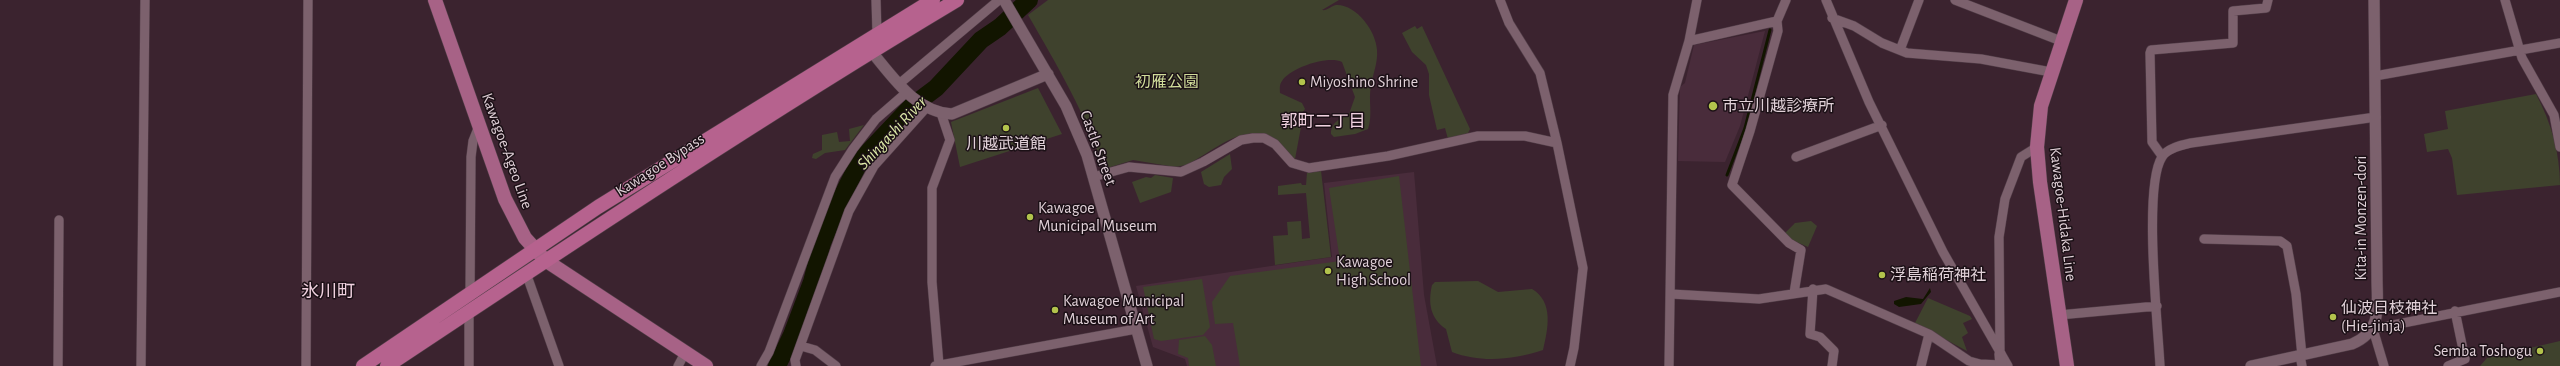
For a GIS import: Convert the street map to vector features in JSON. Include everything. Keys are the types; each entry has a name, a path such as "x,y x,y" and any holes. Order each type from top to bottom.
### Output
{"highway":[{"name":"Kawagoe Bypass","path":"363,366 692,147 933,0"},
{"name":"Kawagoe Bypass","path":"386,366 545,260 871,51 958,0"}],"main road":[{"name":"Kawagoe-Ageo Line","path":"435,0 505,199 519,229 534,251 545,260 686,351 706,366"},
{"name":"Kawagoe-Hidaka Line","path":"2067,366 2040,182 2037,147 2041,106 2061,41 2076,0"}],"street":[{"path":"142,366 145,0"},
{"path":"306,366 308,0"},
{"path":"876,0 877,33"},
{"path":"1500,0 1509,23 1540,73 1557,143 1583,268 1574,348 1570,366"},
{"path":"1669,366 1673,95 1689,41 1697,0"},
{"path":"1786,0 1777,21 1778,31 1750,131 1732,185 1789,243 1801,250 1794,293"},
{"path":"1826,0 1832,18 1943,252 2002,363"},
{"path":"1900,50 1919,0"},
{"path":"1955,0 2061,41"},
{"path":"2162,156 2152,142 2151,50 2233,43 2233,11 2266,8 2268,0"},
{"name":"Kita-in Monzen-dori","path":"2373,329 2377,294 2374,0"},
{"path":"2505,0 2519,50 2554,115 2560,147"},
{"path":"899,84 1003,2"},
{"name":"Castle Street","path":"1003,2 1048,74 1076,129 1093,177 1147,366"},
{"path":"1832,18 1854,26 1900,50 1981,59 2051,72"},
{"path":"1689,41 1777,21"},
{"path":"2375,76 2560,44"},
{"path":"871,51 907,92 926,108 941,113 952,114 1048,74"},
{"path":"761,366 769,352 835,177 853,149 876,119 907,92"},
{"path":"796,366 795,360 848,211 874,166 926,108"},
{"path":"941,113 950,140 932,188 932,282 937,365 955,364 1136,329"},
{"path":"2160,366 2152,208 2156,170 2162,156 2170,150 2191,143 2376,117"},
{"path":"1796,157 1882,125"},
{"path":"470,295 471,157 473,141 479,126"},
{"path":"1093,177 1129,167 1181,172 1203,162 1241,140 1253,138 1270,141 1292,163 1309,168 1388,156 1478,136 1525,136 1557,143"},
{"path":"2002,363 2000,237 2005,199 2020,157 2037,147"},
{"path":"58,366 59,220"},
{"path":"2204,239 2280,241 2287,246 2296,294 2301,359"},
{"path":"526,273 559,366"},
{"path":"1671,294 1759,299 1813,289 1826,289 1841,294 1929,334 1969,361 1980,364 2002,363"},
{"path":"1813,289 1810,334 1820,338 1834,351 1832,366"},
{"path":"2251,366 2301,359 2352,344 2366,337 2373,329 2560,292"},
{"path":"2060,314 2157,306"},
{"path":"469,311 469,366"},
{"path":"2448,366 2465,359 2455,312"},
{"path":"2373,329 2384,366"},
{"path":"1920,366 1929,334"},
{"path":"801,346 815,350 836,366"},
{"path":"678,366 686,351"}],"shaded area":[{"name":"市立川越診療所","path":"1765,31 1740,126 1725,162 1678,161 1680,87 1685,83 1694,45"},
{"name":"Kawagoe High School","path":"1414,172 1424,295 1437,366 1187,366 1185,359 1153,347 1136,286 1332,257 1324,183"},
{"path":"1930,288 1931,292 1921,304 1899,307 1894,304 1894,301 1906,297 1923,299"}],"green space":[{"name":"初雁公園","path":"1048,0 1339,0 1322,10 1326,10 1336,5 1351,9 1364,20 1376,43 1377,59 1370,91 1370,118 1368,129 1355,134 1334,137 1331,134 1334,124 1339,119 1349,114 1355,97 1342,62 1328,60 1301,67 1286,76 1280,86 1280,93 1302,103 1305,109 1302,113 1290,115 1301,127 1295,159 1273,138 1261,134 1250,134 1239,136 1228,141 1186,165 1175,167 1133,160 1104,169 1080,109 1028,15"},
{"path":"1415,26 1417,29 1422,26 1470,129 1468,133 1448,139 1445,128 1437,130 1429,95 1429,74 1426,65 1412,52 1402,33"},
{"name":"川越武道館","path":"1038,88 1062,134 960,167 951,122"},
{"path":"2536,94 2554,138 2560,173 2560,185 2457,195 2452,158 2448,149 2427,152 2424,134 2448,129 2445,111"},
{"path":"864,125 845,150 825,153 816,159 812,158 813,154 822,150 822,135 837,132 839,142 850,141 849,129"},
{"path":"1230,154 1232,169 1224,177 1221,185 1209,187 1204,184 1201,172"},
{"path":"1321,171 1331,257 1275,265 1273,236 1288,235 1287,222 1301,221 1302,239 1310,238 1306,193 1278,195 1278,186 1301,183 1302,185 1306,185 1307,173"},
{"path":"1155,175 1173,178 1171,192 1140,203 1132,182 1146,177 1151,178"},
{"name":"Kawagoe High School","path":"1399,176 1421,366 1240,366 1233,323 1215,324 1212,302 1230,276 1340,261 1329,188"},
{"path":"1811,221 1817,226 1808,247 1792,240 1785,233 1795,223"},
{"path":"1202,279 1210,327 1203,335 1161,341 1154,339 1143,287"},
{"path":"1478,281 1498,292 1532,289 1539,294 1544,301 1548,316 1548,325 1543,350 1520,356 1497,359 1474,358 1452,352 1446,329 1436,320 1433,315 1430,304 1432,285 1435,282"},
{"path":"1928,298 1970,316 1972,319 1963,323 1968,333 1962,337 1967,351 1915,323"},
{"path":"1205,336 1212,345 1216,366 1189,366 1188,358 1178,354 1179,340"},
{"name":"Semba Toshogu","path":"2560,341 2560,366 2480,366 2487,358"}],"waterway":[{"name":"Shingashi River","path":"777,366 792,335 812,282 822,243 838,204 860,161 912,106 936,88 981,40 1000,27 1029,0"},
{"path":"1727,175 1745,128 1770,30"}],"place":[{"name":"Miyoshino Shrine","path":"1302,82"},
{"name":"市立川越診療所","path":"1713,106"},
{"name":"川越武道館","path":"1006,128"},
{"name":"Kawagoe Municipal Museum","path":"1030,217"},
{"name":"Kawagoe High School","path":"1328,271"},
{"name":"浮島稲荷神社","path":"1882,275"},
{"name":"Kawagoe Municipal Museum of Art","path":"1055,310"},
{"name":"仙波日枝神社 (Hie-jinja)","path":"2333,317"},
{"name":"Semba Toshogu","path":"2540,351"}],"district":[{"name":"郭町二丁目","path":"1323,122"},
{"name":"氷川町","path":"328,292"}]}
